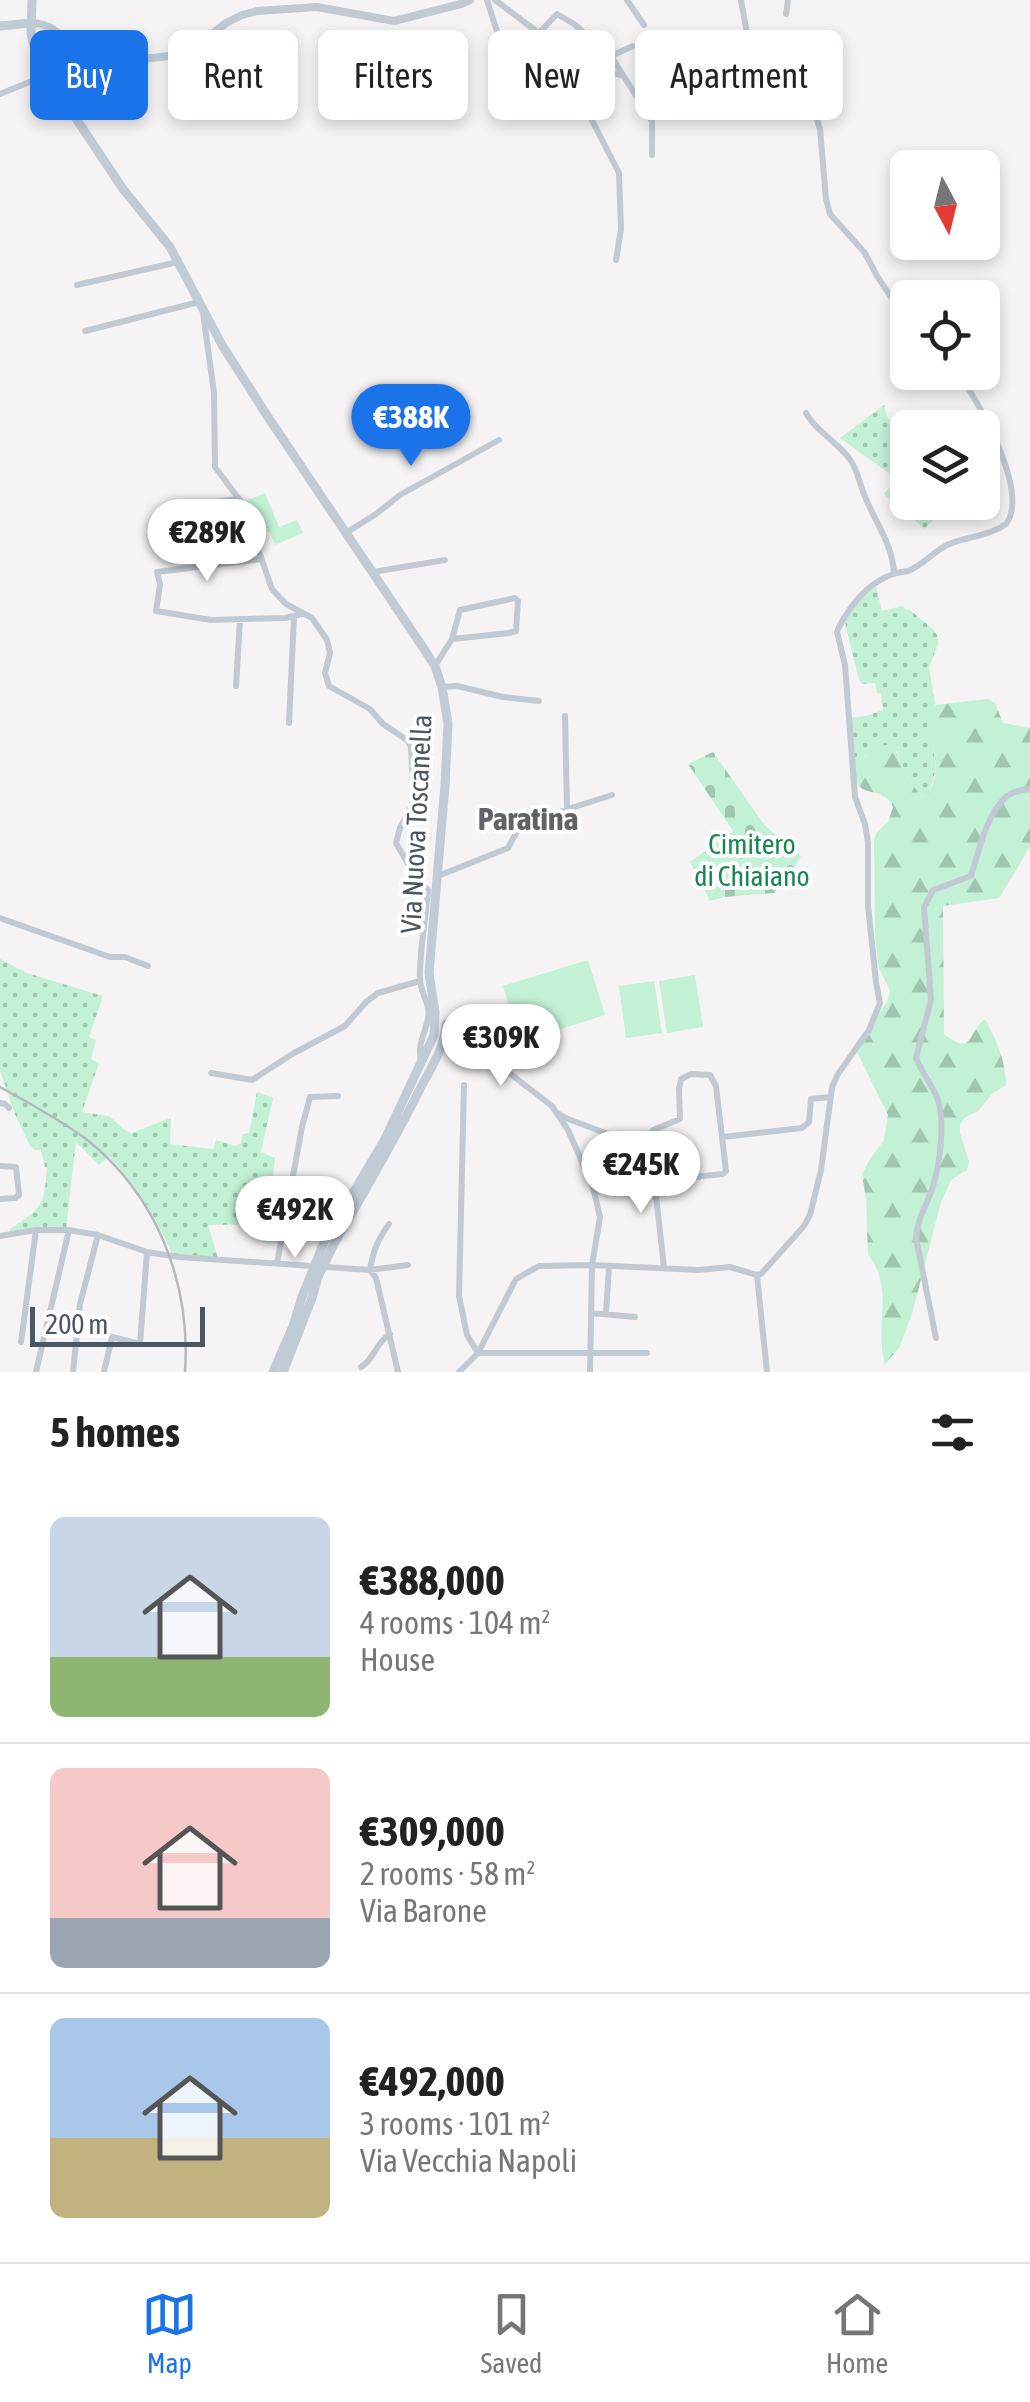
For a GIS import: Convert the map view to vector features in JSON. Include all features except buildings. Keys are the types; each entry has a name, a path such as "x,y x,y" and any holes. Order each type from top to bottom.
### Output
{"main road":[{"name":"Via Nuova Toscanella","path":"32,0 32,30"},
{"path":"0,26 31,22"},
{"name":"Via Nuova Toscanella","path":"77,120 179,262 268,417 434,666 447,708 448,736 429,973 435,1012 433,1039"},
{"name":"Via Nuova Toscanella","path":"434,1000 446,1024"},
{"path":"282,1372 330,1241 433,1039 446,1024"},
{"path":"330,1241 392,1143 445,1040 446,1024"},
{"path":"445,1040 462,1037"},
{"path":"273,1372 307,1298"}],"street":[{"path":"148,59 179,56 226,23 257,11 317,7 394,21 470,0"},
{"path":"487,0 497,30"},
{"path":"494,0 533,30"},
{"path":"627,0 644,24"},
{"path":"742,0 747,30"},
{"path":"786,14 788,0"},
{"path":"542,30 555,15 560,15 579,30"},
{"path":"31,22 50,25 55,30"},
{"path":"615,54 632,46"},
{"path":"615,63 652,121 652,155"},
{"path":"615,74 623,76"},
{"path":"0,94 30,82"},
{"path":"592,120 619,172 621,230 616,260"},
{"path":"817,120 830,214 865,252 890,296"},
{"path":"77,286 179,262"},
{"path":"85,331 201,306 214,393 215,467 242,503 272,590 299,615"},
{"path":"459,1372 478,1352 516,1279 539,1266 706,1270 730,1266 757,1275 780,1254 810,1215 821,1170 829,1097 838,1074 869,1030 880,1003 868,906 868,842 852,776 845,666 838,632 864,590 922,564 950,544 990,532 1012,518 1019,496 1014,467 970,390"},
{"path":"806,413 854,465 889,547 894,574"},
{"path":"346,533 400,495 499,440"},
{"path":"168,508 239,499"},
{"path":"261,558 157,572 160,584 156,610 211,620 299,615 312,618 327,640 330,653 325,674 329,686 370,709 383,724 407,740 411,747 414,802 396,843 428,890 420,981 429,1013 418,1052 422,1064"},
{"path":"372,572 445,560"},
{"path":"434,666 452,639 460,610 516,599 516,631 452,639"},
{"path":"288,723 299,615"},
{"path":"236,686 240,619"},
{"path":"442,687 539,701"},
{"path":"565,716 567,809"},
{"path":"936,1338 916,1238 917,1225 938,1171 941,1126 938,1101 916,1058 931,1000 924,907 933,890 971,876 988,823 997,808 1010,794 1030,788"},
{"path":"436,877 508,848 521,824 612,795"},
{"path":"0,918 110,957 125,957 148,966"},
{"path":"211,1073 252,1080 344,1026 378,994 420,981"},
{"path":"446,1024 558,1113 598,1200 590,1372"},
{"path":"422,1036 433,1039"},
{"path":"644,1146 653,1130 680,1119 680,1081 684,1076 708,1074 715,1082 724,1174 656,1181"},
{"path":"464,1085 460,1296 467,1335 478,1352"},
{"path":"277,1263 310,1097 338,1096"},
{"path":"723,1137 802,1128 809,1122 810,1100 829,1097"},
{"path":"0,1103 9,1108"},
{"path":"558,1113 583,1127 644,1146 652,1154 664,1268"},
{"path":"568,1130 570,1126 583,1127"},
{"path":"573,1142 583,1127"},
{"path":"0,1166 16,1167 19,1195 0,1199"},
{"path":"390,1224 373,1251 370,1270 376,1278 398,1372"},
{"path":"22,1342 36,1230"},
{"path":"0,1236 68,1230 179,1257 370,1270 408,1265"},
{"path":"36,1372 68,1230"},
{"path":"73,1372 79,1310 98,1236"},
{"path":"104,1372 112,1337 140,1344 147,1252"},
{"path":"606,1314 609,1266"},
{"path":"757,1275 768,1372"},
{"path":"591,1313 634,1317"},
{"path":"361,1367 367,1364 381,1339 390,1334"},
{"path":"478,1352 647,1353"}],"green space":[{"path":"884,405 890,420 890,474 840,438"},
{"path":"265,493 279,527 297,520 303,533 275,545 269,531 260,534 246,501"},
{"path":"915,520 933,520 924,529"},
{"path":"876,586 882,611 902,606 938,637 929,667 935,705 930,722 936,769 929,793 922,798 905,773 897,751 878,747 865,756 854,773 850,718 883,710 875,683 862,684 859,680 845,623 858,602"},
{"path":"988,699 995,703 1003,723 1030,728 1030,847 999,898 943,906 944,1034 965,1043 985,1019 1000,1051 1006,1085 960,1125 969,1162 967,1170 951,1180 941,1202 912,1314 899,1348 885,1364 882,1294 876,1267 868,1255 862,1174 884,1140 888,1115 857,1052 887,1003 890,991 879,968 875,939 874,839 888,822 893,807 883,796 860,787 854,773 869,753 892,745 922,798 930,790 936,771 930,731 935,705"},
{"name":"Cimitero di Chiaiano","path":"713,752 763,823 799,850 801,856 794,868 810,878 786,881 774,893 710,901 690,862 733,831 688,764"},
{"path":"0,959 27,973 103,996 89,1037 96,1040 91,1059 99,1063 82,1112 109,1116 131,1133 171,1118 170,1144 213,1149 216,1140 236,1146 243,1134 249,1133 257,1092 273,1098 261,1152 275,1158 270,1204 285,1206 278,1243 263,1242 264,1224 208,1225 218,1258 172,1254 145,1202 119,1167 109,1156 99,1165 76,1142 66,1228 10,1232 39,1205 47,1168 41,1150 30,1146 0,1071"},
{"path":"588,960 605,1015 520,1042 503,986"},
{"path":"695,975 703,1027 667,1033 659,981"},
{"path":"654,981 662,1033 626,1038 619,986"}],"railway":[{"path":"0,1087 86,1139 111,1161 150,1214 175,1274 182,1306 185,1372"}],"district":[{"name":"Paratina","path":"528,819"}]}
